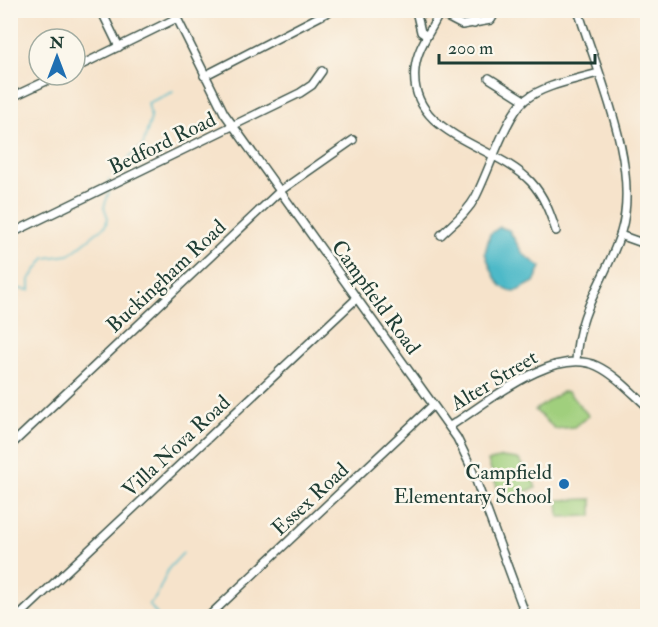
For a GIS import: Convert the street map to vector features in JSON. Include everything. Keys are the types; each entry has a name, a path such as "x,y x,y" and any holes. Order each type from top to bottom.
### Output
{"street":[{"path":"101,10 118,47"},
{"name":"Campfield Road","path":"173,10 204,76 234,127 356,299 450,426 471,468 526,616"},
{"name":"Bedford Road","path":"204,76 332,10"},
{"path":"471,10 474,24"},
{"path":"427,36 421,32 417,15 436,11 462,25 491,20 496,10"},
{"path":"576,361 582,319 620,235 626,208 626,167 578,10"},
{"path":"436,11 414,70 416,88 423,105 442,127 495,157 530,181 546,205 556,231"},
{"path":"87,62 177,18"},
{"name":"Bedford Road","path":"10,234 234,127 306,89 322,71"},
{"path":"441,235 470,206 513,115 524,100 539,92 598,73"},
{"path":"489,78 524,100"},
{"path":"10,98 33,87"},
{"name":"Buckingham Road","path":"10,446 280,191 353,140"},
{"path":"620,235 648,245"},
{"name":"Villa Nova Road","path":"19,616 356,299"},
{"name":"Alter Street","path":"450,426 545,367 576,361 603,369 648,406"},
{"name":"Essex Road","path":"209,616 433,405"}],"green space":[{"path":"562,392 568,392 589,416 574,427 555,429 535,410"},
{"path":"502,457 518,459 531,475 536,488 506,498 500,496 488,461"},
{"path":"592,499 592,516 559,517 558,500"}],"water":[{"path":"500,227 509,230 523,254 541,267 534,282 515,292 503,288 499,283 485,253 490,234"}],"waterway":[{"path":"112,174 143,145 151,118 148,103 173,92"},
{"path":"10,288 30,290 30,279 45,258 69,255 105,226 108,218 104,207 109,192"},
{"path":"158,616 149,604 156,597 169,568 183,553"}],"place":[{"name":"Campfield Elementary School","path":"564,484"}]}
